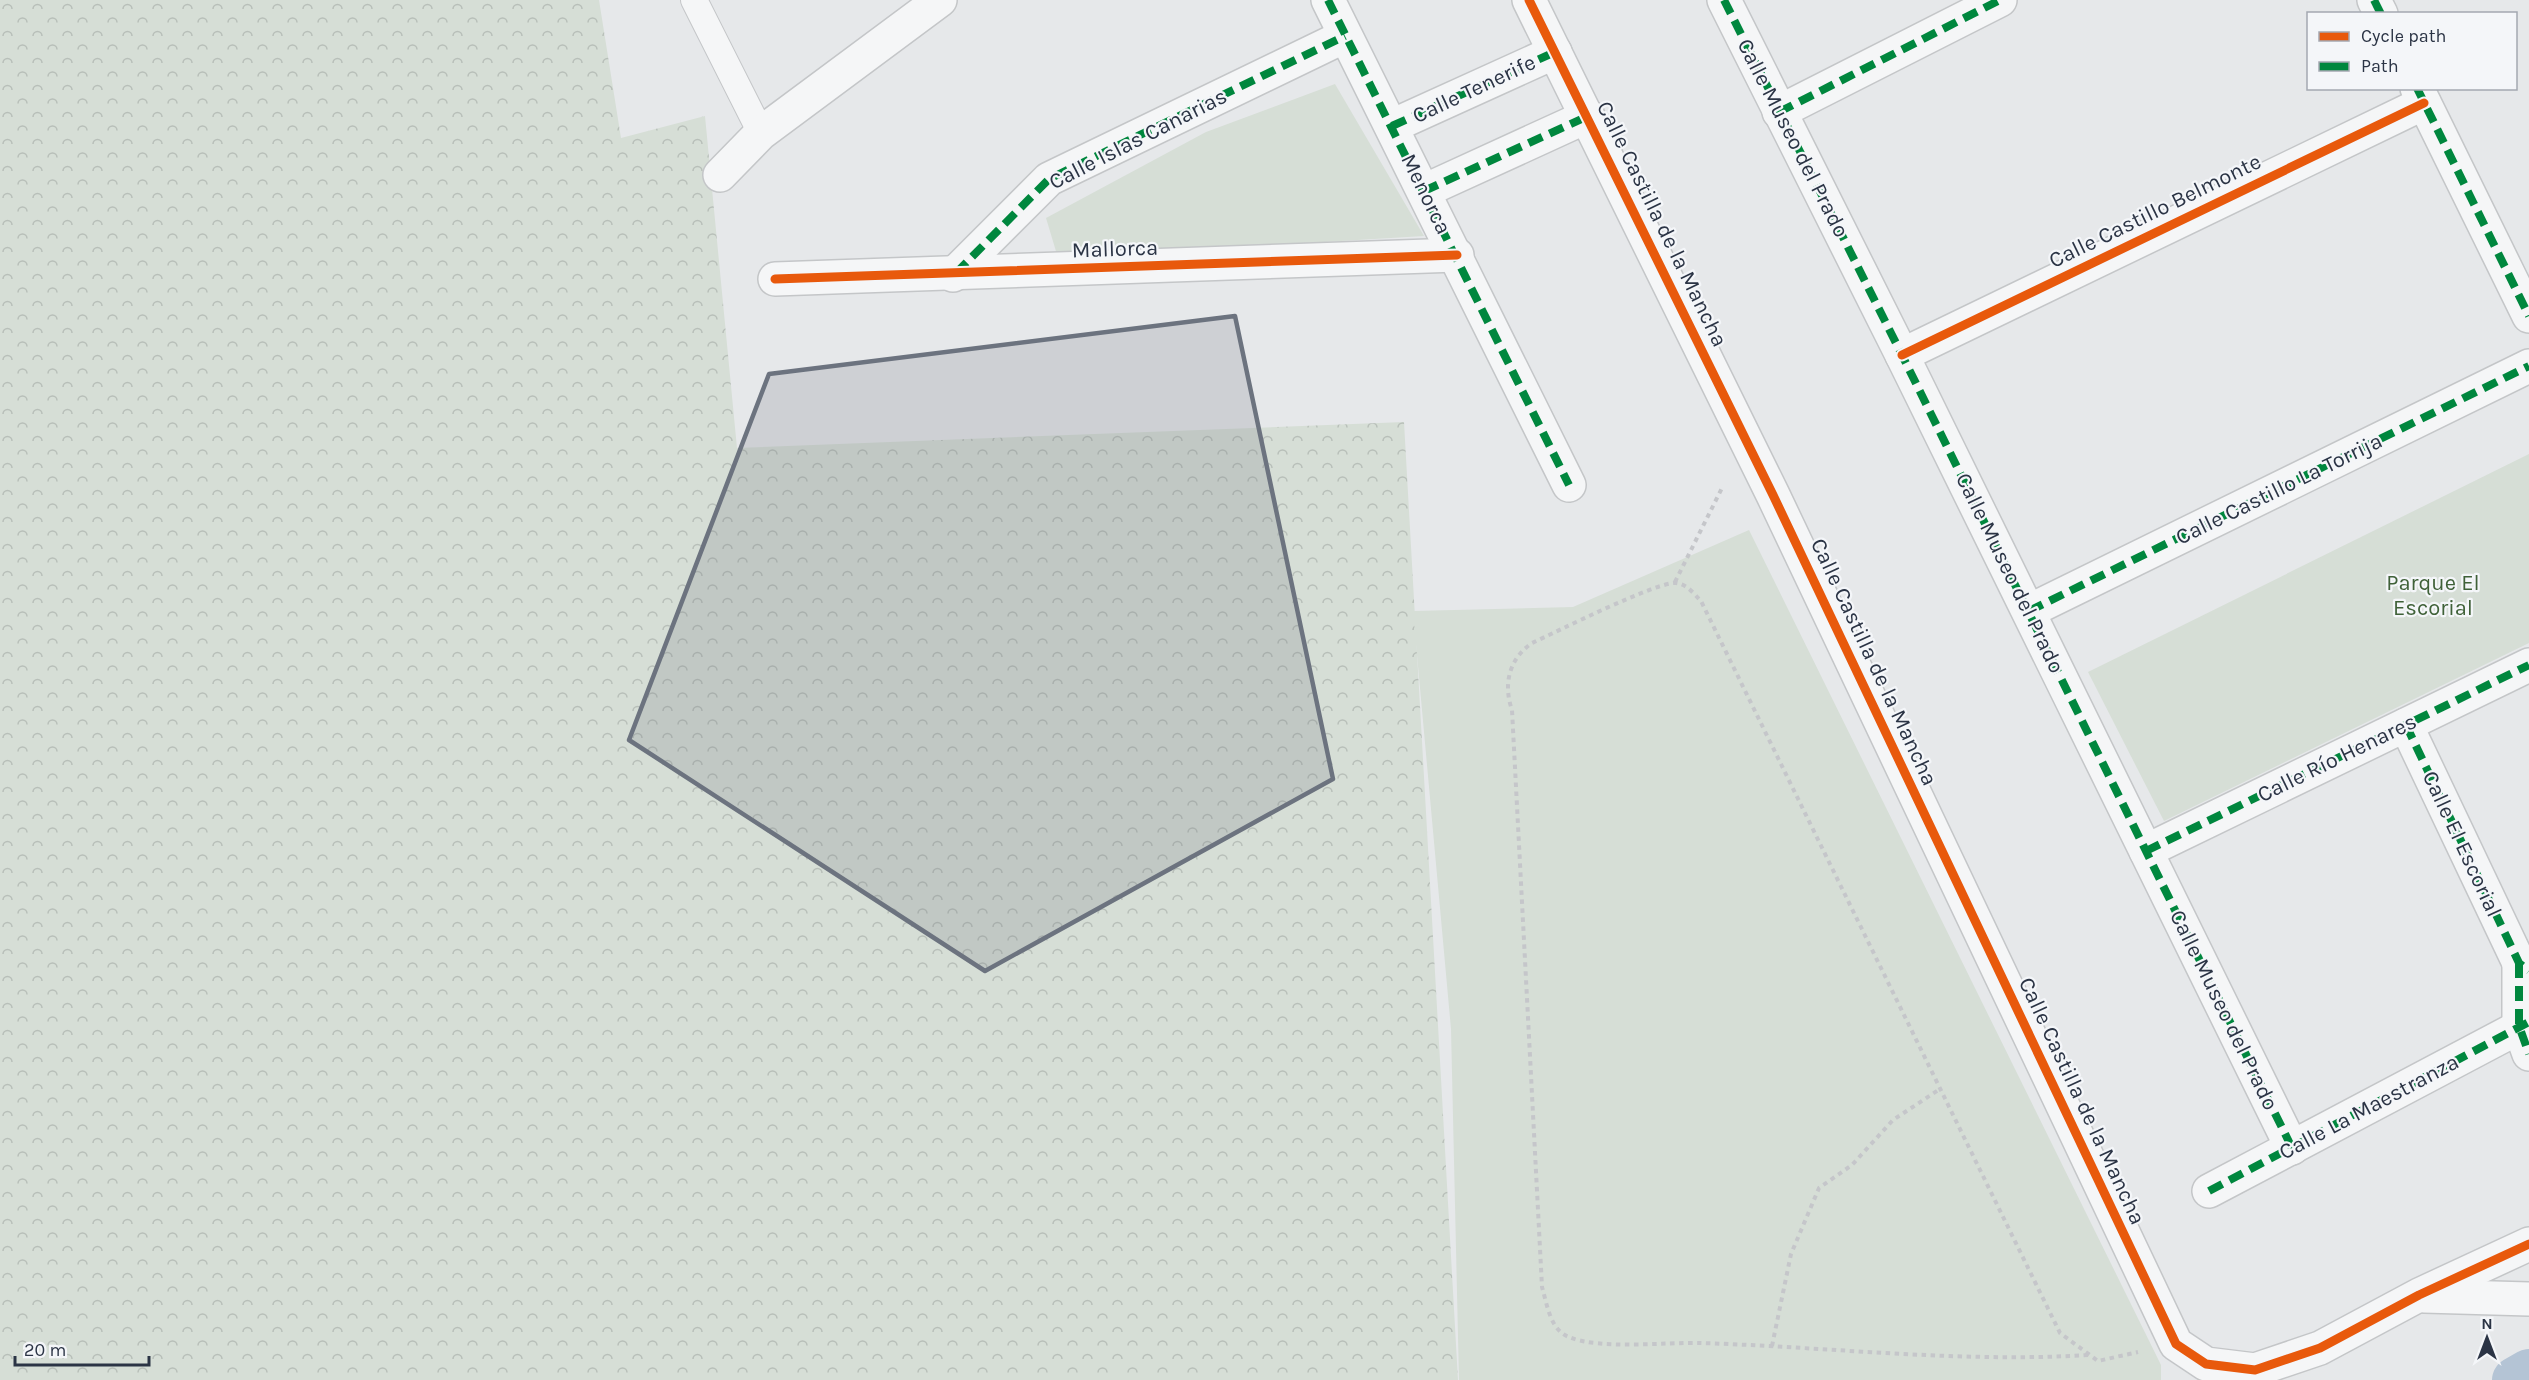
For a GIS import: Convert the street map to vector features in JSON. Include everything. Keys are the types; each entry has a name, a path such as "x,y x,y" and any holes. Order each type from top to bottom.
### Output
{"street":[{"path":"720,175 761,133 940,0"},
{"name":"Menorca","path":"1328,0 1569,485"},
{"name":"Calle Castilla de la Mancha","path":"1529,0 1746,440 2176,1344"},
{"name":"Calle Museo del Prado","path":"1724,0 2029,611 2292,1148"},
{"path":"1779,112 2000,0"},
{"name":"Calle Islas Canarias","path":"954,275 1049,179 1346,36"},
{"name":"Calle Tenerife","path":"1392,126 1555,52"},
{"path":"2420,96 2529,316"},
{"name":"Calle Castillo Belmonte","path":"1902,355 2420,96"},
{"path":"1424,191 1588,116"},
{"name":"Mallorca","path":"775,279 954,275 1456,255"},
{"name":"Calle Castillo La Torrija","path":"2029,611 2529,366"},
{"name":"Calle Río Henares","path":"2145,851 2529,665"},
{"name":"Calle El Escorial","path":"2406,725 2524,967 2526,1034"},
{"name":"Calle La Maestranza","path":"2209,1191 2526,1034"},
{"path":"2176,1344 2206,1364 2255,1370 2319,1348 2419,1295 2529,1244"},
{"path":"2419,1295 2529,1299"},
{"path":"2311,1380 2319,1348"}],"lane":[{"path":"694,0 761,133"}],"path":[{"path":"1675,582 1746,440"},
{"path":"2088,1355 2030,1358 1772,1346 1590,1343 1567,1337 1552,1322 1542,1287 1512,710 1508,699 1508,679 1516,657 1532,643 1648,590 1675,582 1686,586 1701,602 2060,1333 2098,1361 2176,1344"},
{"path":"1772,1346 1791,1254 1819,1188 1852,1165 1893,1120 1940,1089"}],"highlighted area":[{"path":"1235,316 1333,779 985,971 629,740 769,374"}],"green space":[{"path":"0,0 599,0 621,138 705,116 737,448 1404,422 1458,1380 0,1380"},
{"path":"1335,84 1424,236 1058,258 1046,218 1206,132"},
{"name":"Parque El Escorial","path":"2529,454 2529,643 2164,821 2088,672"},
{"path":"1749,530 2161,1365 2161,1380 1459,1380 1451,1029 1413,611 1573,607"}],"waterway":[{"path":"2515,1380 2529,1372"}],"marked path":[{"path":"1328,0 1569,485"},
{"path":"1724,0 1902,355 2292,1148"},
{"path":"1779,112 2000,0"},
{"path":"2374,0 2380,12"},
{"path":"956,273 1049,179 1345,36"},
{"path":"1392,126 1555,52"},
{"path":"2418,90 2529,316"},
{"path":"1424,191 1588,116"},
{"path":"2029,611 2529,366"},
{"path":"2146,851 2529,665"},
{"path":"2406,725 2519,963 2529,971"},
{"path":"2519,963 2519,1026 2529,1054"},
{"path":"2209,1191 2529,1022"}],"cycle path":[{"path":"1529,0 1773,495 2176,1344 2206,1364 2255,1370 2320,1348 2419,1295 2529,1244"},
{"path":"1902,355 2424,103"},
{"path":"775,279 1457,255"}]}
